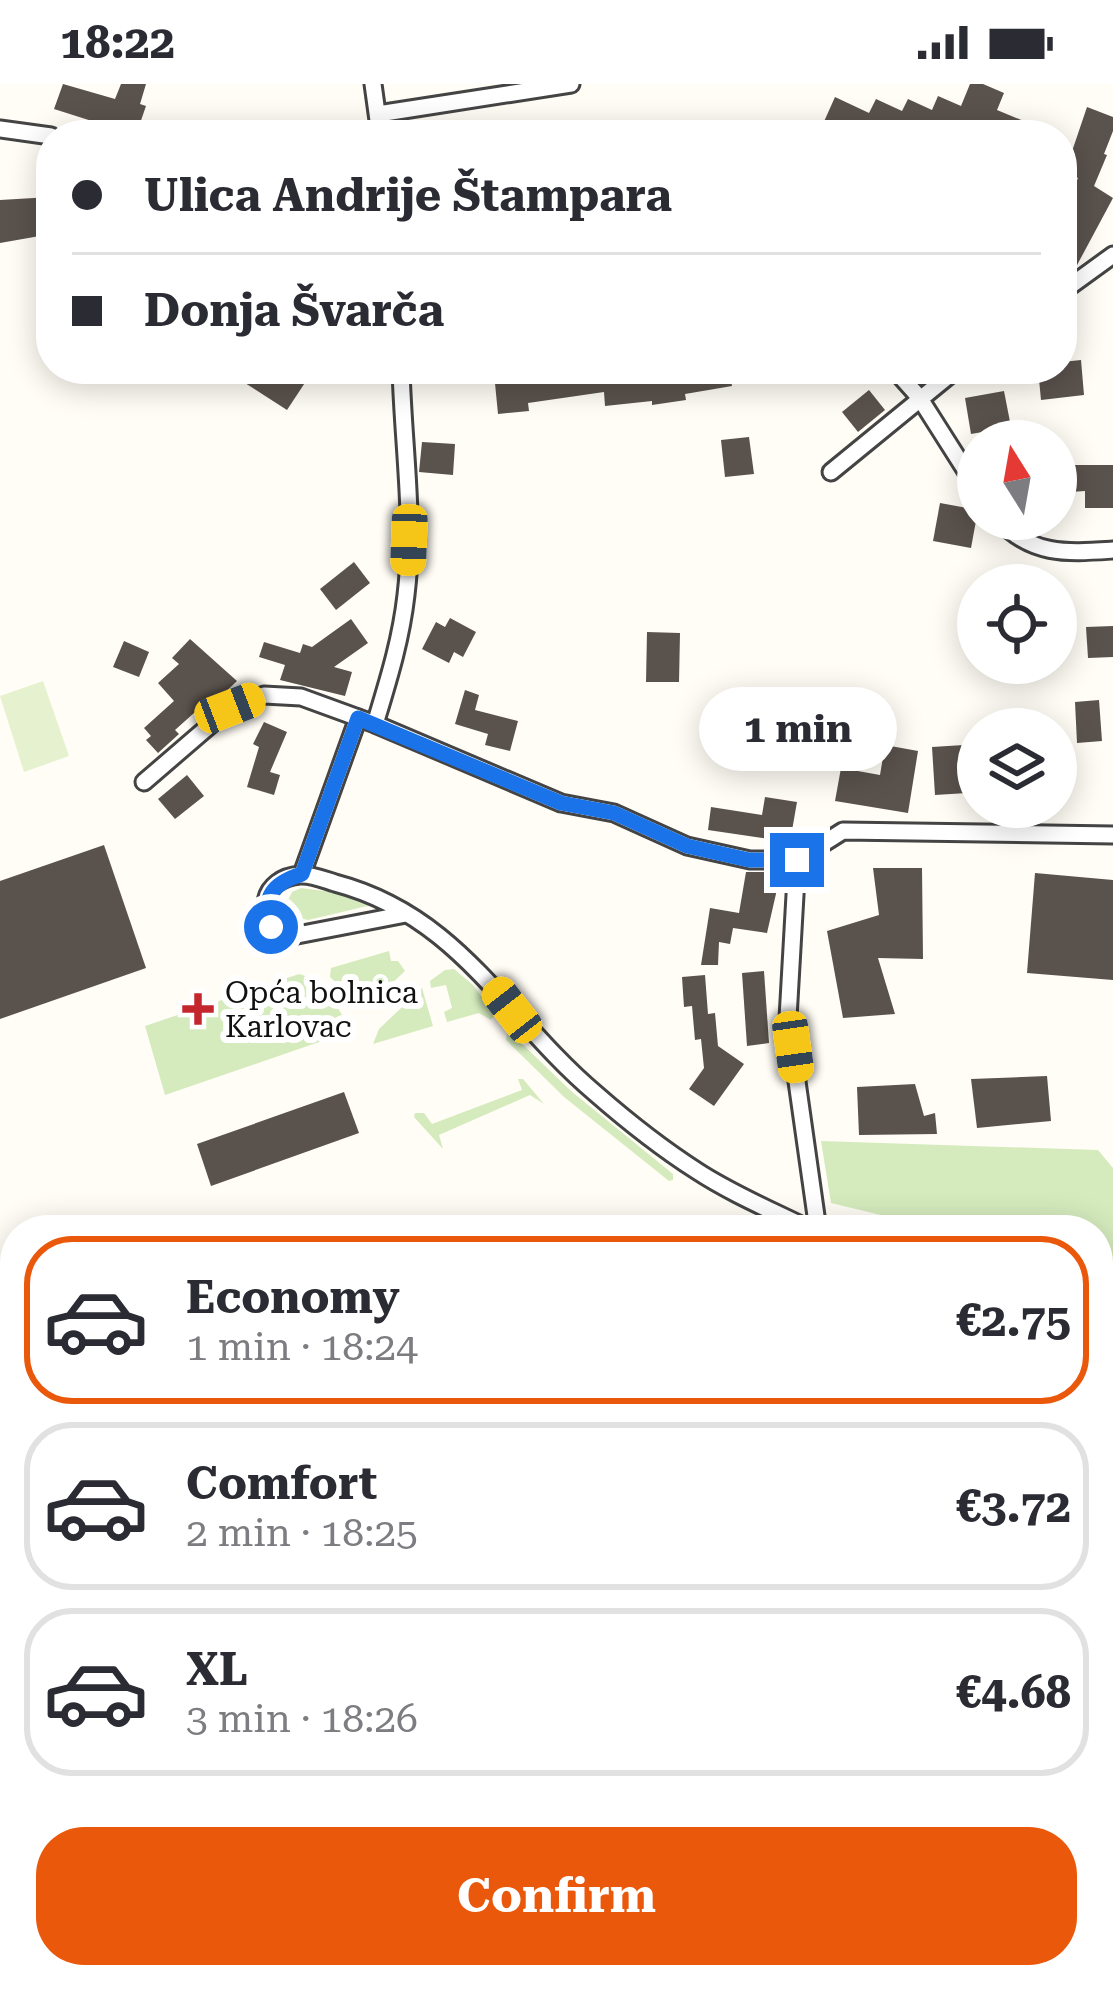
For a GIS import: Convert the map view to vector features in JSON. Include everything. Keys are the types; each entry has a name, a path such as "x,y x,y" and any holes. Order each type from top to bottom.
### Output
{"street":[{"path":"373,84 379,120"},
{"path":"378,114 571,84"},
{"path":"0,129 36,134"},
{"path":"1077,281 1113,254"},
{"path":"375,724 398,648 407,593 402,384"},
{"path":"908,384 957,456"},
{"path":"831,472 937,384"},
{"path":"1024,540 1058,554 1113,550"},
{"path":"144,782 230,708 264,695 301,697 561,803 614,813 687,846 749,860 797,860 843,831 1113,835"},
{"path":"302,874 358,718"},
{"path":"797,860 788,1018 812,1215"},
{"path":"406,914 287,937 271,927 265,911 269,894 280,881 302,874 365,891 406,914 483,973 512,1010 591,1090 644,1133 698,1173 783,1215"}],"green space":[{"path":"43,681 69,756 24,772 0,696"},
{"path":"301,888 348,894 376,904 308,920 294,917 288,900"},
{"path":"389,951 391,961 398,961 405,971 371,1003 361,1007 330,977 331,968"},
{"path":"454,969 495,1014 491,1020 479,1013 447,1022 444,1012 452,1008 446,985 431,988 430,981"},
{"path":"299,974 323,989 351,1031 165,1095 145,1026"},
{"path":"422,988 433,1026 373,1044 379,1029"},
{"path":"507,1033 673,1174 673,1180 564,1097 506,1040"},
{"path":"518,1079 544,1104 530,1095 439,1135 443,1149 414,1117 424,1113 432,1124 522,1090"},
{"path":"821,1141 1098,1150 1113,1168 1113,1215 881,1215 831,1203"}],"building":[{"path":"63,84 115,99 121,84 146,84 141,120 89,120 54,109"},
{"path":"970,84 983,84 1004,93 997,110 1021,120 825,120 835,97 869,113 876,99 902,111 908,99 932,110 938,96 961,106"},
{"path":"1087,107 1113,117 1107,155 1094,186 1113,198 1077,265 1078,178 1077,137"},
{"path":"36,198 36,237 0,243 0,200"},
{"path":"1077,360 1081,360 1084,395 1041,400 1039,384 1077,384"},
{"path":"247,384 304,384 287,410"},
{"path":"495,384 732,386 652,405 652,401 605,406 604,392 528,403 529,411 498,414"},
{"path":"869,390 885,410 858,432 842,412"},
{"path":"1004,391 1010,420 969,420 965,398"},
{"path":"749,437 754,474 725,477 721,440"},
{"path":"422,442 455,444 453,475 419,472"},
{"path":"1077,465 1113,465 1113,508 1085,508 1085,491 1077,492"},
{"path":"940,503 957,506 957,540 972,540 971,548 933,541"},
{"path":"354,562 370,583 336,610 320,589"},
{"path":"450,618 476,632 463,657 454,652 449,663 422,649 436,622 445,627"},
{"path":"351,619 368,643 334,667 352,672 345,696 280,680 285,665 259,657 264,642 300,653 303,644 312,647"},
{"path":"1113,626 1113,657 1088,658 1086,627"},
{"path":"647,632 680,633 679,682 646,682"},
{"path":"190,639 237,681 175,730 179,734 158,753 146,740 151,736 144,728 174,701 158,683 179,664 172,658"},
{"path":"124,641 149,652 139,677 113,667"},
{"path":"465,690 479,695 475,710 518,721 510,751 485,745 488,734 455,724"},
{"path":"1099,700 1102,741 1077,743 1075,702"},
{"path":"264,722 287,732 270,772 280,775 274,795 247,787 259,747 253,744"},
{"path":"885,745 918,751 908,813 835,801 841,768 880,775"},
{"path":"957,745 957,794 935,795 932,747"},
{"path":"187,775 204,796 175,819 158,799"},
{"path":"765,797 797,802 790,842 708,830 711,807 762,815"},
{"path":"104,845 146,968 0,1019 0,881"},
{"path":"873,868 922,868 923,959 878,958 895,1014 843,1018 827,931 879,915"},
{"path":"746,872 781,872 767,933 733,928 730,944 719,942 718,965 701,965 710,908 739,913"},
{"path":"1035,873 1113,880 1113,980 1027,973"},
{"path":"764,971 769,1043 747,1046 742,973"},
{"path":"705,975 708,1014 715,1013 718,1046 744,1064 714,1106 689,1089 704,1068 692,1006 684,1007 682,977"},
{"path":"1047,1076 1051,1121 977,1128 971,1079"},
{"path":"915,1084 924,1116 935,1113 937,1134 859,1135 857,1087"},
{"path":"344,1092 359,1133 211,1186 197,1144"}],"place":[{"name":"Opća bolnica Karlovac","path":"198,1009"}],"route":[{"path":"271,927 265,911 269,894 280,881 302,874 358,718 561,803 614,813 687,846 749,860 797,860"}]}
